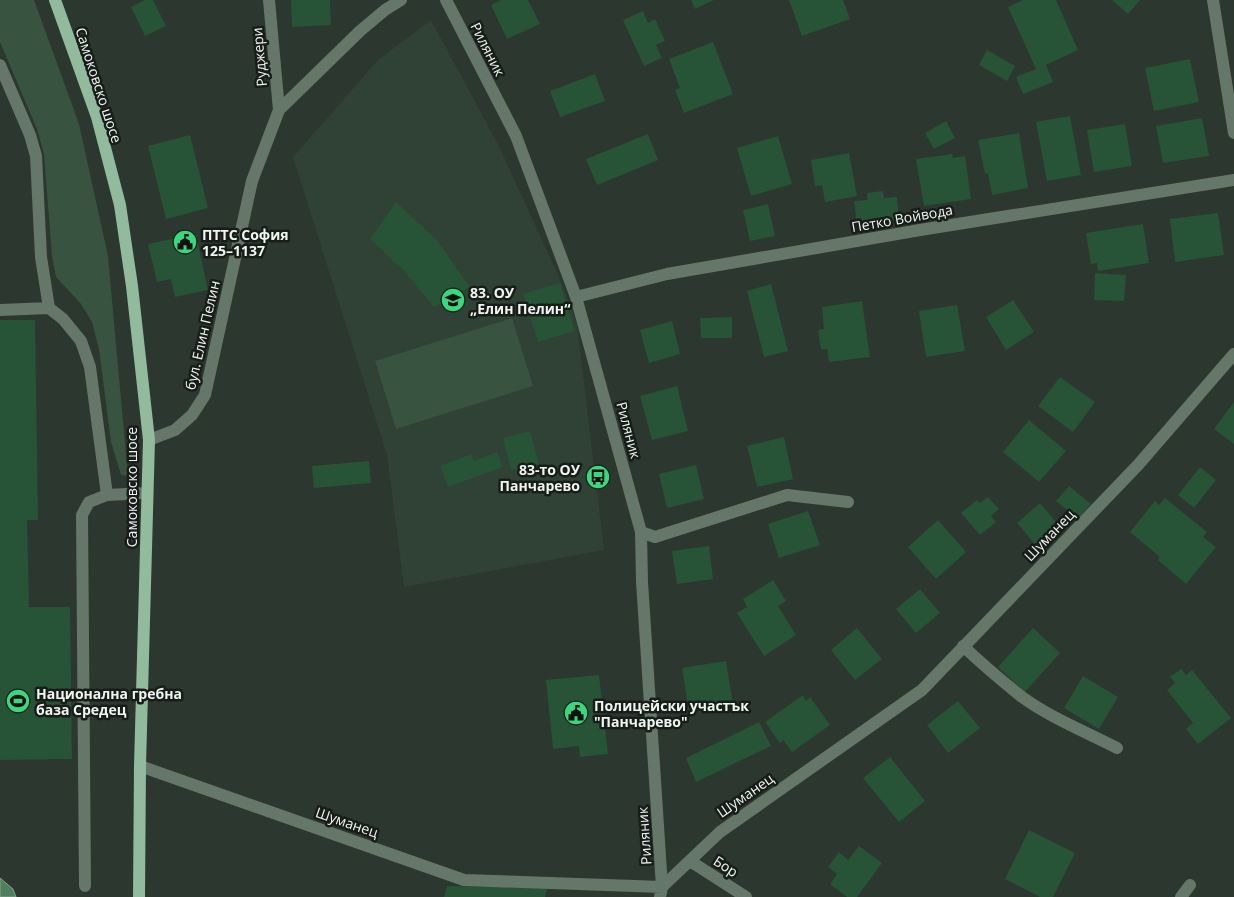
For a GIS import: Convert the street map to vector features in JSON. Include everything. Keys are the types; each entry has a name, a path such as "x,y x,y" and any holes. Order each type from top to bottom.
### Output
{"main road":[{"name":"Самоковско шосе","path":"55,0 97,117 120,205 132,286 149,440 140,766 139,897"}],"street":[{"name":"Руджери","path":"269,0 279,110"},
{"name":"бул. Елин Пелин","path":"149,440 176,430 192,415 205,395 252,181 279,110 360,31 384,10 401,0"},
{"name":"Риляник","path":"446,0 516,136 576,297 641,532 642,582 661,892"},
{"path":"1213,0 1234,133"},
{"path":"0,65 30,135 36,156 41,257 49,308"},
{"name":"Петко Войвода","path":"576,297 677,272 920,230 1234,180"},
{"path":"0,310 49,308 63,319 81,341 90,366 107,496"},
{"name":"Шуманец","path":"140,766 464,880 661,892 720,832 922,690 1138,465 1234,354"},
{"path":"85,886 82,515 89,502 107,496 147,492"},
{"path":"641,532 655,536 787,495 848,502"},
{"path":"964,646 980,662 1023,697 1068,724 1118,748"},
{"name":"Бор","path":"690,861 746,897"},
{"path":"1181,897 1190,885"}],"shaded area":[{"path":"0,0 34,0 79,124 108,256 128,476 121,475 111,442 99,349 92,322 81,304 56,277 52,256 44,154 37,129 0,42"},
{"name":"83. ОУ „Елин Пелин“","path":"431,20 499,146 559,277 577,324 604,550 404,587 387,455 293,157 378,60"},
{"path":"512,318 533,386 396,429 375,361"},
{"path":"0,878 13,889 16,897 0,897"}],"building":[{"path":"145,0 153,0 166,26 145,36 131,7"},
{"path":"291,0 330,0 331,25 292,27"},
{"path":"501,0 528,0 540,24 507,39 491,5"},
{"path":"691,0 714,0 695,9"},
{"path":"789,0 843,0 850,19 802,36"},
{"path":"1023,0 1056,0 1078,50 1046,65 1053,82 1023,94 1016,77 1036,69 1008,7"},
{"path":"1112,0 1140,0 1128,14"},
{"path":"643,11 648,23 655,19 665,41 656,45 662,58 644,66 623,20"},
{"path":"713,42 733,94 684,113 675,90 680,88 669,59"},
{"path":"987,50 1015,66 1007,81 979,65"},
{"path":"1190,59 1199,102 1154,111 1145,68"},
{"path":"595,74 605,101 560,117 550,91"},
{"path":"1070,116 1081,175 1047,181 1036,122"},
{"path":"1202,118 1209,156 1163,163 1156,126"},
{"path":"946,121 955,138 934,149 925,133"},
{"path":"1125,124 1132,166 1094,172 1087,130"},
{"path":"1019,133 1028,188 992,195 988,173 985,174 978,140"},
{"path":"648,134 658,160 597,185 586,159"},
{"path":"190,135 208,208 166,219 148,146"},
{"path":"778,136 792,184 751,196 737,148"},
{"path":"849,153 857,196 825,202 822,185 815,186 811,160"},
{"path":"952,154 953,158 965,156 971,199 924,206 916,159"},
{"path":"883,191 884,198 897,197 899,220 857,224 854,201 867,200 867,193"},
{"path":"396,202 437,240 470,287 434,307 404,271 370,239"},
{"path":"768,204 775,236 750,241 743,210"},
{"path":"1218,213 1224,255 1175,262 1170,219"},
{"path":"1143,224 1149,263 1098,271 1097,263 1091,264 1086,233"},
{"path":"196,234 208,290 175,297 171,279 157,282 148,244"},
{"path":"1095,273 1126,275 1124,301 1094,300"},
{"path":"560,283 575,331 538,342 523,294"},
{"path":"771,284 788,351 764,357 747,291"},
{"path":"1013,300 1034,332 1006,350 986,317"},
{"path":"862,301 870,357 829,362 827,349 821,349 818,330 824,329 822,307"},
{"path":"957,305 965,351 926,357 919,311"},
{"path":"732,317 732,338 701,338 700,318"},
{"path":"0,320 35,320 38,520 27,520 29,607 70,607 72,759 0,760"},
{"path":"672,321 680,354 649,363 640,330"},
{"path":"1060,377 1095,402 1073,432 1038,406"},
{"path":"677,386 688,431 652,440 640,396"},
{"path":"1234,402 1234,444 1214,429"},
{"path":"1029,420 1066,451 1039,482 1003,452"},
{"path":"530,431 539,464 511,470 503,438"},
{"path":"784,437 793,479 757,487 747,446"},
{"path":"497,452 503,467 448,487 440,466 471,454 474,461"},
{"path":"369,461 371,483 314,488 312,466"},
{"path":"696,465 704,499 667,508 659,474"},
{"path":"1200,467 1216,480 1194,508 1178,495"},
{"path":"1069,486 1091,504 1078,519 1056,501"},
{"path":"988,497 999,509 991,516 996,522 980,535 961,513 977,500 980,503"},
{"path":"1165,498 1207,532 1203,537 1216,547 1186,584 1158,560 1160,557 1130,532 1155,501 1159,505"},
{"path":"1040,503 1063,530 1039,549 1017,523"},
{"path":"808,511 820,545 779,558 768,524"},
{"path":"938,520 966,552 936,579 908,547"},
{"path":"709,546 713,579 677,584 672,551"},
{"path":"773,580 786,601 778,606 796,635 764,656 737,613 747,607 743,599"},
{"path":"920,589 940,613 916,633 896,609"},
{"path":"857,628 882,659 855,680 831,650"},
{"path":"1033,628 1060,653 1025,692 998,667"},
{"path":"726,661 733,705 689,712 682,668"},
{"path":"1181,669 1186,675 1192,670 1231,718 1198,744 1186,729 1193,723 1167,690 1175,683 1170,677"},
{"name":"Полицейски участък \"Панчарево\"","path":"599,675 608,754 580,757 579,746 553,749 546,680"},
{"path":"1083,676 1118,697 1099,729 1064,708"},
{"path":"803,695 806,701 810,697 830,725 792,752 783,740 780,743 765,722"},
{"path":"958,701 980,728 948,753 927,725"},
{"path":"759,722 771,746 696,782 686,758"},
{"path":"890,757 925,801 899,822 863,778"},
{"path":"1029,830 1075,853 1053,897 1040,897 1005,879"},
{"path":"859,846 882,863 857,897 847,897 830,884 837,874 828,867 839,852 848,860"},
{"path":"447,886 547,888 545,897 444,897"}],"place":[{"name":"ПТТС София 125–1137","path":"185,242"},
{"name":"83. ОУ „Елин Пелин“","path":"453,300"},
{"name":"83-то ОУ Панчарево","path":"598,477"},
{"name":"Национална гребна база Средец","path":"18,701"},
{"name":"Полицейски участък \"Панчарево\"","path":"576,713"}]}
